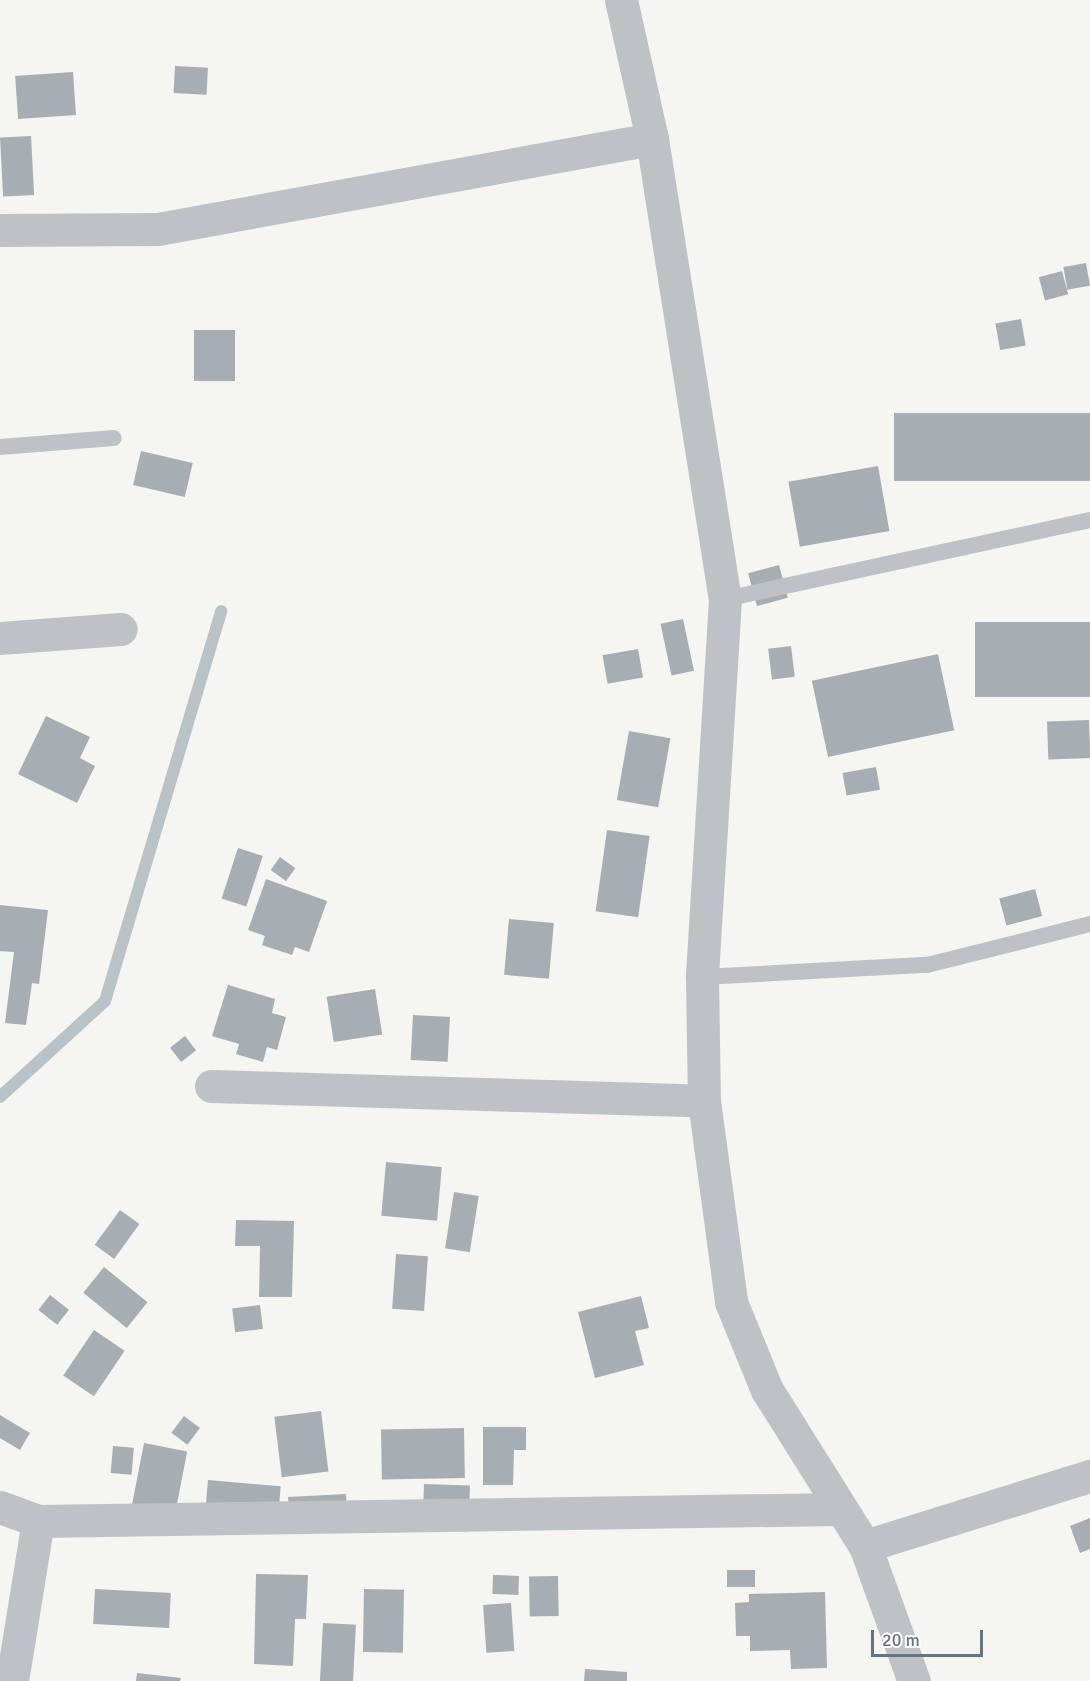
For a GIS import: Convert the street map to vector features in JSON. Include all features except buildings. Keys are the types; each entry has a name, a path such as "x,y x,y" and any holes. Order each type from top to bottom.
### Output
{"street":[{"path":"621,0 652,139 725,599 702,977 704,1101 730,1302 767,1390 839,1509 865,1546 914,1681"},
{"path":"0,230 158,229 652,139"},
{"path":"0,638 121,629"},
{"path":"211,1086 704,1101"},
{"path":"865,1546 1090,1476"},
{"path":"0,1507 38,1521 839,1509"},
{"path":"12,1681 38,1521"}],"lane":[{"path":"0,447 114,438"},
{"path":"725,599 1090,520"},
{"path":"702,977 927,965 1090,924"}],"waterway":[{"path":"0,1097 105,1001 221,611"}]}
